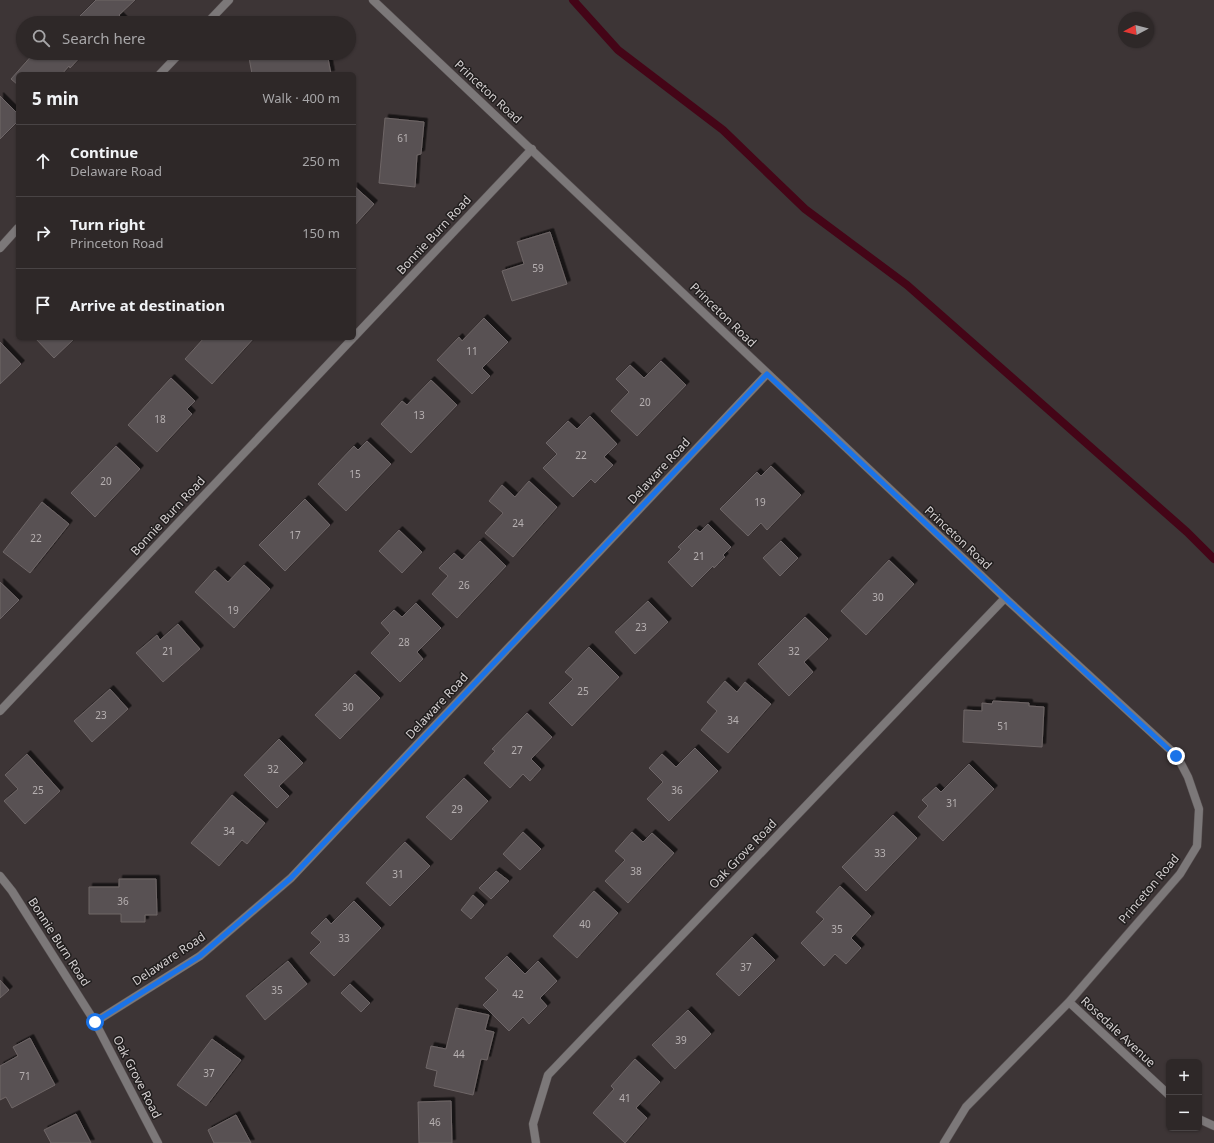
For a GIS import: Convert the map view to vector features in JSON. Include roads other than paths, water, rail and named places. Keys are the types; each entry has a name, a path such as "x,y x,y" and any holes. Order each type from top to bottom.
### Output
{"street":[{"path":"213,16 228,0"},
{"name":"Princeton Road","path":"373,0 532,149 767,374 1005,598 1176,756 1188,777 1199,809 1197,846 1180,874 1069,1002 966,1108 944,1143"},
{"path":"162,72 173,60"},
{"name":"Bonnie Burn Road","path":"356,336 532,149"},
{"path":"0,248 16,230"},
{"name":"Bonnie Burn Road","path":"0,711 352,340"},
{"name":"Delaware Road","path":"95,1022 200,956 291,878 767,374"},
{"name":"Oak Grove Road","path":"536,1143 533,1124 548,1075 1005,598"},
{"name":"Bonnie Burn Road","path":"0,876 12,891 95,1022"},
{"name":"Rosedale Avenue","path":"1069,1002 1166,1092"},
{"name":"Oak Grove Road","path":"95,1022 158,1143"},
{"path":"1202,1120 1214,1126"}],"waterway":[{"path":"573,0 618,50 723,130 805,209 907,285 1187,532 1214,559"}]}
